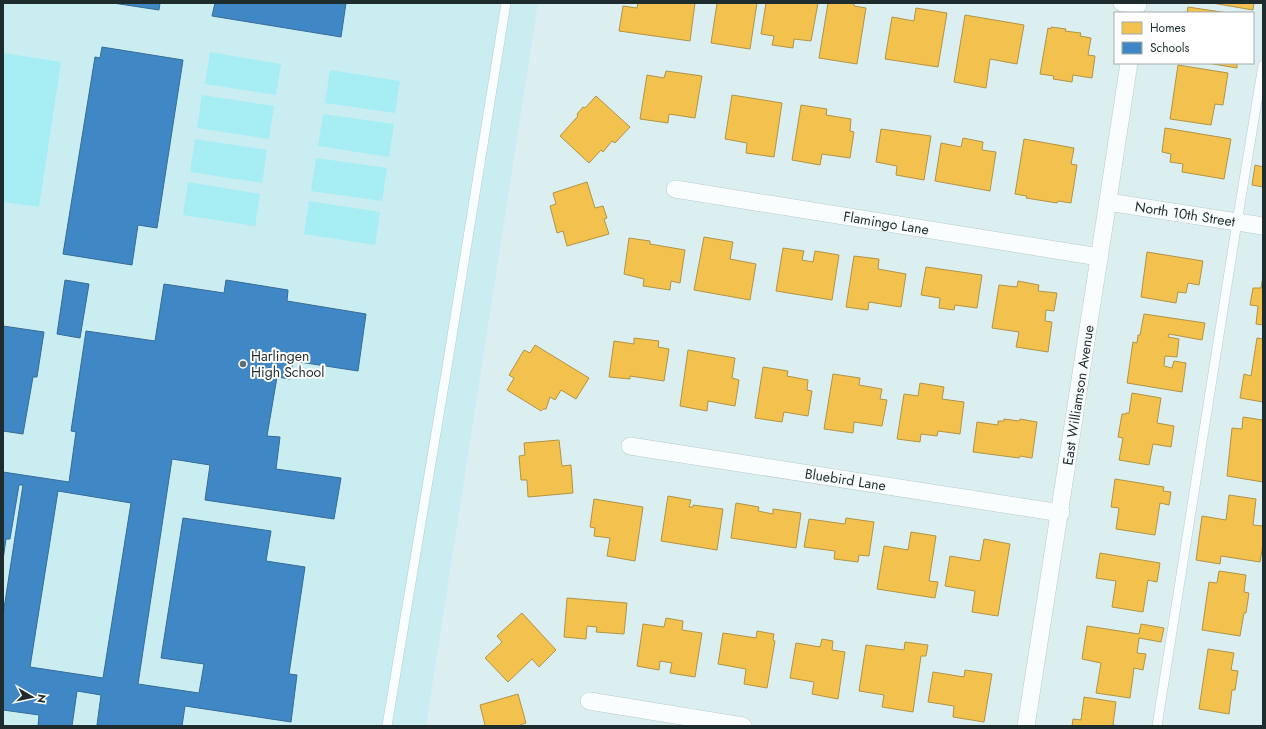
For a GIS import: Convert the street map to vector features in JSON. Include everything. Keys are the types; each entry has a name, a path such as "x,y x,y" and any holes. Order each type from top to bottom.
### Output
{"street":[{"name":"East Williamson Avenue","path":"1026,726 1061,513 1098,257 1129,64"},
{"name":"Flamingo Lane","path":"675,189 1098,257"},
{"name":"North 10th Street","path":"1108,202 1263,226"},
{"name":"Bluebird Lane","path":"630,446 1061,513"},
{"path":"588,701 743,726"}],"lane":[{"path":"387,726 448,365 506,3"},
{"path":"1157,726 1263,65"}],"shaded area":[{"name":"Harlingen High School","path":"3,3 538,3 426,726 3,726"},
{"path":"210,52 281,64 276,95 205,84"},
{"path":"3,53 61,62 39,207 3,202"},
{"path":"330,70 400,81 395,113 325,103"},
{"path":"202,95 274,106 269,139 197,128"},
{"path":"323,114 394,124 389,157 318,146"},
{"path":"195,139 267,150 262,183 190,172"},
{"path":"316,158 387,168 382,201 311,191"},
{"path":"188,182 260,194 255,226 183,215"},
{"path":"309,201 380,212 375,245 304,234"}],"building: Homes":[{"path":"638,3 695,3 690,41 619,31 623,6 637,8"},
{"path":"717,3 757,3 750,49 711,43"},
{"path":"766,3 818,3 811,41 794,39 793,48 772,45 774,36 761,34"},
{"path":"828,3 854,3 854,6 866,8 857,64 819,58"},
{"path":"1212,3 1254,3 1253,10"},
{"path":"1188,7 1221,12 1187,12"},
{"path":"916,8 947,13 938,67 885,59 892,17 914,21"},
{"path":"965,15 1024,25 1017,64 990,59 986,88 954,82"},
{"path":"1051,27 1081,33 1080,36 1091,38 1088,55 1095,56 1092,78 1073,75 1072,82 1053,79 1054,76 1040,74 1048,28 1051,29"},
{"path":"1213,64 1237,64 1237,68"},
{"path":"1178,65 1228,73 1223,105 1215,104 1211,125 1170,119"},
{"path":"666,71 702,76 695,118 669,114 668,123 640,119 647,75 664,78"},
{"path":"732,95 782,103 774,157 746,153 747,143 725,139"},
{"path":"596,96 630,127 615,143 612,141 603,152 601,150 589,163 560,136 578,116 577,114 583,107 585,108"},
{"path":"801,105 827,109 826,115 851,119 850,131 854,132 850,158 822,154 820,165 792,160"},
{"path":"1165,128 1231,139 1224,179 1182,172 1183,164 1170,162 1171,154 1162,152"},
{"path":"881,129 931,136 924,180 896,175 897,166 876,162"},
{"path":"963,138 983,142 982,150 996,152 990,191 935,181 941,143 961,147"},
{"path":"1024,139 1074,148 1071,164 1077,165 1071,203 1058,201 1057,203 1026,198 1027,196 1015,194"},
{"path":"1255,165 1263,167 1263,187 1252,185"},
{"path":"587,182 595,208 603,206 607,218 604,219 609,234 567,246 563,231 557,233 550,206 556,204 553,193"},
{"path":"704,237 733,242 730,259 756,264 750,300 694,290"},
{"path":"629,238 650,241 650,244 685,250 680,283 671,281 670,290 643,286 644,279 624,274"},
{"path":"783,248 804,251 802,260 813,262 815,251 839,255 832,300 776,291"},
{"path":"1147,252 1203,261 1199,285 1188,283 1186,293 1178,292 1176,303 1141,297"},
{"path":"854,256 879,259 878,269 906,274 901,307 869,302 868,310 846,307"},
{"path":"926,267 982,275 977,308 955,305 954,310 939,308 940,298 921,295"},
{"path":"1263,276 1263,325 1256,324 1258,306 1250,305 1253,288 1261,288"},
{"path":"1018,281 1039,285 1038,291 1057,293 1054,311 1046,310 1045,321 1052,322 1048,352 1016,347 1019,332 992,328 999,285 1017,287"},
{"path":"1144,314 1205,323 1202,340 1169,334 1168,337 1179,339 1177,357 1165,356 1164,366 1172,368 1174,361 1186,363 1182,392 1127,383 1133,342 1137,343"},
{"path":"634,338 659,341 658,347 669,349 664,381 630,376 630,379 609,377 614,341 634,344"},
{"path":"1257,338 1263,339 1263,402 1240,398 1244,374 1251,376"},
{"path":"535,345 589,378 576,399 561,390 555,400 550,397 546,409 541,411 507,390 514,378 509,375 524,350 530,353"},
{"path":"688,350 735,358 732,378 739,380 735,406 708,401 707,411 680,406"},
{"path":"763,367 788,371 787,376 808,380 807,390 812,391 808,416 784,412 782,422 755,418"},
{"path":"833,374 860,378 859,385 882,389 880,399 887,400 882,426 854,422 853,433 824,429"},
{"path":"920,383 944,387 942,399 964,402 960,434 938,431 937,436 921,434 920,442 897,439 904,394 918,396"},
{"path":"1132,393 1161,398 1157,423 1174,426 1171,447 1153,444 1149,465 1119,460 1123,438 1118,437 1122,414 1129,413"},
{"path":"1243,417 1263,420 1263,482 1227,476 1232,428 1242,429"},
{"path":"1004,419 1019,421 1020,419 1037,422 1032,458 1020,456 1019,458 973,452 977,422 998,425 998,421 1004,421"},
{"path":"559,440 562,466 571,465 573,493 528,497 527,480 521,480 519,456 525,455 524,443"},
{"path":"1115,479 1164,487 1163,491 1171,492 1169,505 1160,503 1155,535 1116,529 1119,508 1111,507"},
{"path":"1229,495 1256,499 1253,525 1263,526 1263,544 1260,562 1221,556 1220,564 1196,560 1202,516 1226,520"},
{"path":"668,496 691,500 689,507 693,507 693,505 723,509 717,550 661,541"},
{"path":"594,499 643,507 635,561 607,556 610,538 594,536 595,528 590,527"},
{"path":"736,503 759,507 758,511 773,514 773,509 801,513 796,548 731,538"},
{"path":"846,518 874,522 869,556 859,555 858,562 834,559 835,551 804,547 809,519 845,524"},
{"path":"911,532 936,536 929,581 938,582 935,598 877,589 884,546 908,550"},
{"path":"984,539 1010,544 998,616 972,612 975,591 945,586 950,556 980,561"},
{"path":"1100,553 1160,563 1157,582 1148,580 1143,612 1112,607 1116,581 1096,578"},
{"path":"1219,571 1246,575 1244,592 1249,593 1240,636 1202,630 1209,582 1217,583"},
{"path":"567,598 627,603 624,634 596,632 597,627 587,626 586,639 564,637"},
{"path":"522,613 556,650 539,667 532,659 508,682 485,658 502,642 497,636"},
{"path":"666,618 683,621 682,630 702,633 695,677 670,673 672,663 660,661 659,670 637,666 643,624 664,627"},
{"path":"1141,624 1164,628 1161,642 1139,638 1137,653 1146,654 1143,670 1134,668 1130,698 1096,693 1101,663 1082,659 1087,626 1139,634"},
{"path":"757,631 774,634 773,640 775,641 767,688 744,684 746,669 718,664 723,633 756,638"},
{"path":"822,639 833,641 832,650 845,652 838,699 812,694 814,682 790,678 796,643 820,647"},
{"path":"905,642 928,645 926,656 921,656 913,712 882,707 884,695 859,691 866,645 904,650"},
{"path":"1208,649 1234,653 1231,670 1238,671 1235,690 1232,690 1229,714 1199,709"},
{"path":"965,670 992,674 984,722 953,717 954,706 928,702 933,672 964,677"},
{"path":"518,694 526,723 520,725 521,726 482,726 485,725 480,705"},
{"path":"1084,697 1116,702 1113,725 1121,726 1072,726 1073,719 1081,720"}],"building: Schools":[{"path":"113,3 160,3 159,10"},
{"path":"215,3 346,3 341,37 212,16"},
{"path":"102,47 183,60 157,228 138,225 132,265 63,254 95,57 100,58"},
{"path":"65,280 89,284 80,338 57,334"},
{"path":"226,280 288,290 287,301 366,314 358,371 293,361 290,379 277,377 267,436 280,437 276,469 341,478 334,519 205,500 210,465 172,459 138,684 199,693 204,664 161,658 183,518 271,531 266,561 305,567 289,674 297,675 291,722 185,706 182,726 97,725 101,695 77,691 72,726 38,726 39,715 3,710 3,615 23,485 19,485 10,539 6,539 3,560 3,472 69,482 76,432 71,431 86,331 155,341 164,284 224,293","holes":["58,491 131,503 103,678 30,667"]},
{"path":"3,326 44,332 37,377 33,377 23,434 3,431"}],"place":[{"name":"Harlingen High School","path":"243,364"}]}
